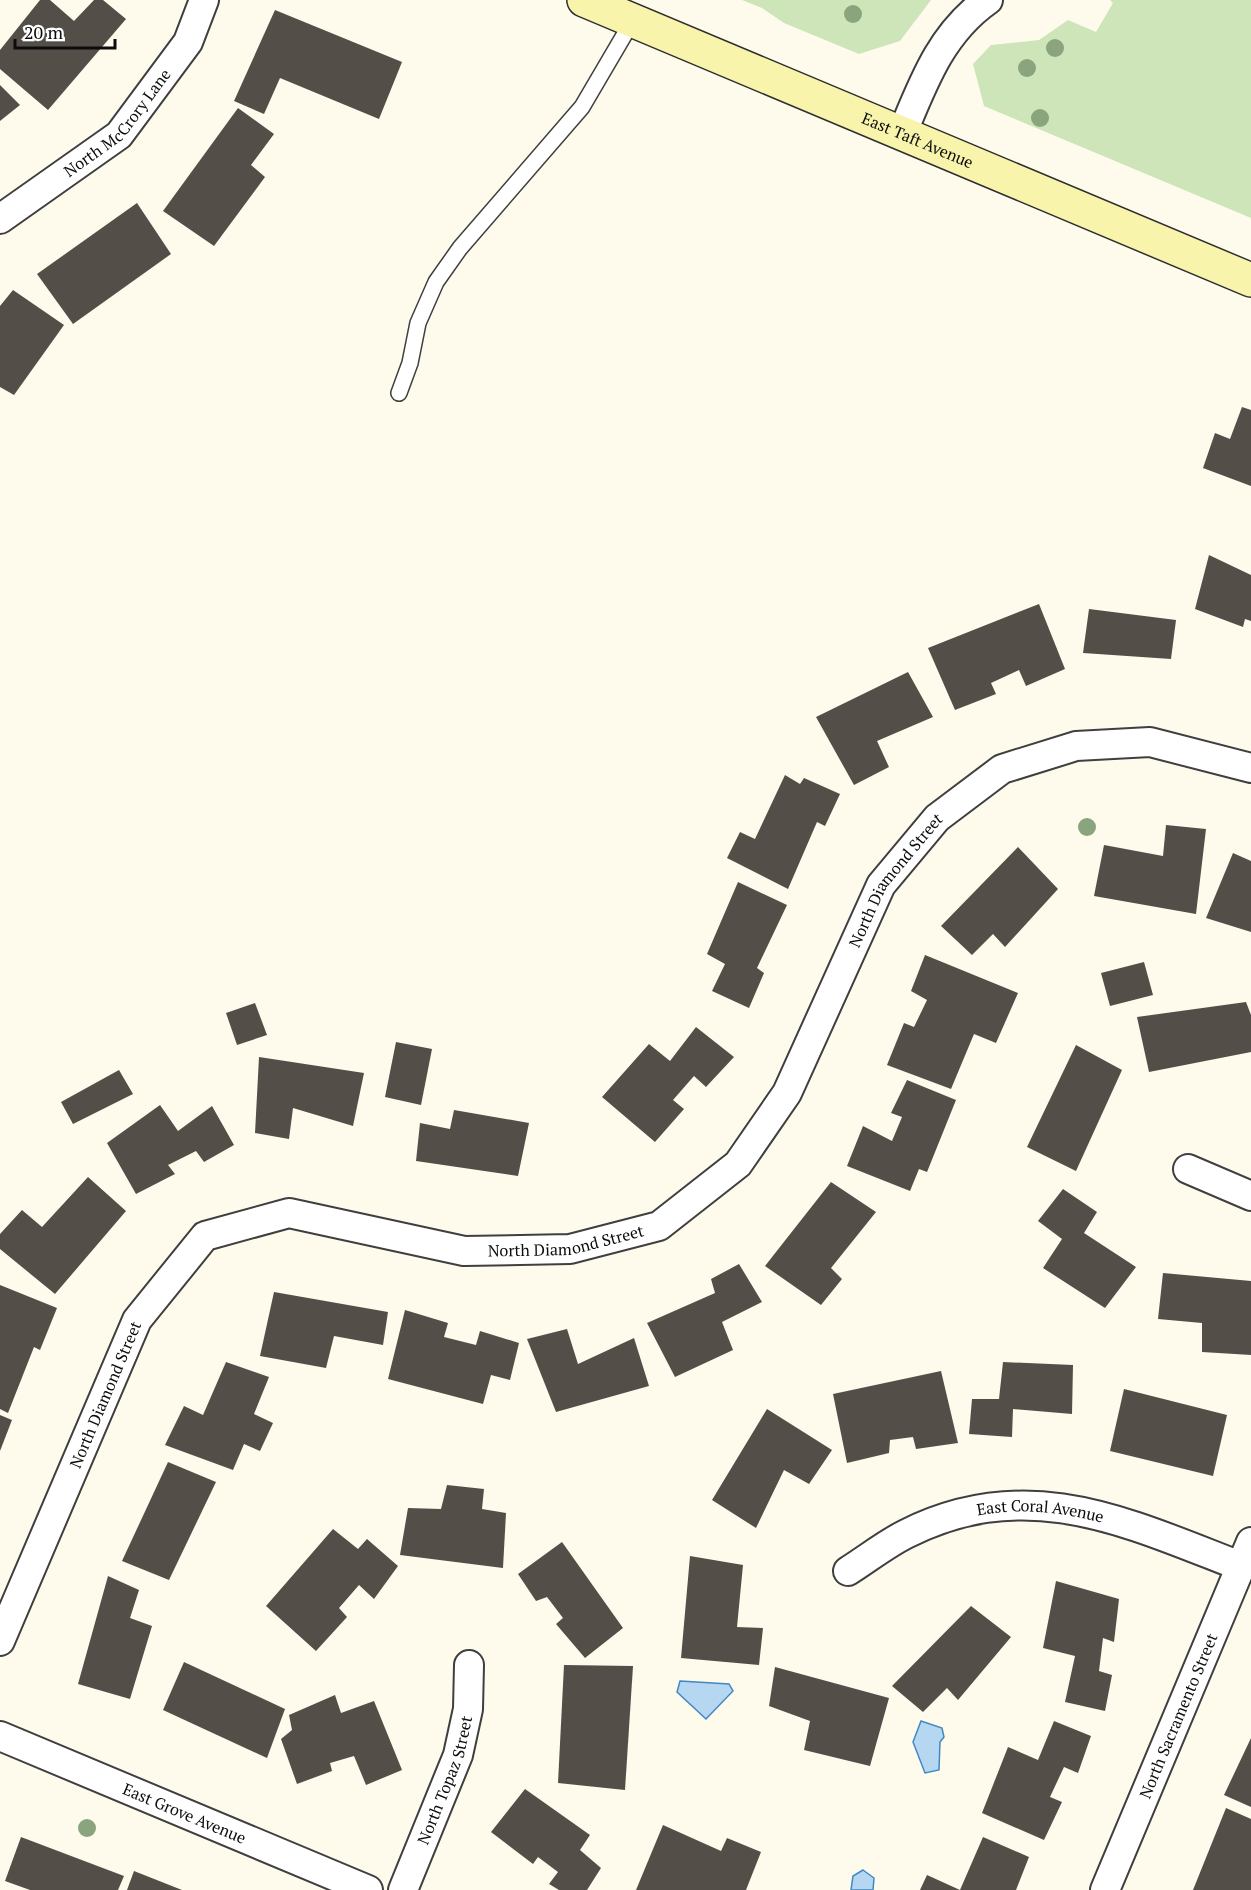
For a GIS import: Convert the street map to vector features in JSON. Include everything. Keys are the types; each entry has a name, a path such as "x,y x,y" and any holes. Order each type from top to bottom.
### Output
{"main road":[{"name":"East Taft Avenue","path":"584,0 1251,280"}],"street":[{"name":"North McCrory Lane","path":"0,219 119,135 188,42 204,0"},
{"path":"902,134 931,67 948,38 988,0"},
{"name":"North Diamond Street","path":"0,1641 137,1320 205,1236 290,1213 464,1251 570,1249 659,1226 738,1164 787,1093 881,885 937,818 1002,769 1076,746 1150,742 1251,768"},
{"path":"1188,1169 1251,1196"},
{"name":"East Coral Avenue","path":"848,1571 906,1534 960,1514 1000,1506 1049,1506 1114,1518 1246,1554"},
{"name":"North Sacramento Street","path":"1105,1890 1246,1554"},
{"name":"North Topaz Street","path":"403,1890 458,1755 468,1709 469,1665"},
{"name":"East Grove Avenue","path":"0,1736 368,1890"}],"lane":[{"path":"399,393 410,363 418,323 436,282 460,248 582,107 633,20"}],"green space":[{"path":"742,0 931,0 900,41 859,54 784,23 762,8"},
{"path":"1110,0 1251,0 1251,218 984,106 973,64 991,45 1039,40 1068,20 1096,32 1113,3"}],"water":[{"path":"680,1681 729,1684 733,1691 706,1719 677,1692"},
{"path":"921,1721 942,1728 944,1737 940,1742 939,1770 925,1773 913,1742"},
{"path":"863,1870 874,1878 873,1890 851,1890 853,1876"}],"building":[{"path":"40,0 50,0 74,21 94,0 103,0 126,19 48,110 0,69 0,50"},
{"path":"275,10 402,62 379,119 280,78 264,114 234,101"},
{"path":"0,85 20,105 0,121"},
{"path":"238,108 274,134 251,165 265,177 214,246 163,211"},
{"path":"137,203 171,254 73,324 37,274"},
{"path":"13,290 64,325 14,395 0,387 0,306"},
{"path":"1242,407 1251,410 1251,486 1203,468 1215,433 1230,439"},
{"path":"1209,555 1251,575 1251,621 1245,619 1243,627 1195,609"},
{"path":"1039,604 1065,669 1026,686 1019,670 991,683 996,694 955,710 928,648"},
{"path":"1089,609 1176,620 1171,659 1083,653"},
{"path":"908,672 933,717 877,741 889,767 854,785 816,717"},
{"path":"785,775 800,784 804,778 840,794 825,826 817,822 788,889 727,858 740,832 755,839"},
{"path":"1166,825 1206,829 1196,914 1094,896 1104,845 1163,856"},
{"path":"1018,847 1058,889 1005,947 993,934 972,955 941,926"},
{"path":"1233,853 1251,861 1251,932 1206,918"},
{"path":"738,882 787,905 757,968 764,973 749,1008 712,991 725,964 707,954"},
{"path":"925,955 1018,993 996,1043 974,1034 951,1089 887,1065 904,1023 914,1027 927,1000 911,991"},
{"path":"1144,962 1153,995 1110,1006 1101,973"},
{"path":"1246,1002 1251,1015 1251,1052 1149,1072 1137,1017"},
{"path":"255,1003 267,1035 237,1045 226,1013"},
{"path":"696,1027 734,1057 706,1087 694,1076 673,1100 684,1109 655,1142 602,1097 649,1044 670,1061"},
{"path":"396,1042 432,1049 421,1105 385,1097"},
{"path":"1076,1045 1122,1070 1076,1171 1027,1147"},
{"path":"259,1057 364,1073 353,1126 293,1108 289,1139 255,1133"},
{"path":"119,1070 133,1094 73,1124 61,1102"},
{"path":"907,1080 956,1100 927,1172 919,1169 910,1191 847,1166 863,1126 892,1141 902,1117 891,1113"},
{"path":"160,1105 178,1131 212,1106 234,1145 204,1162 196,1151 168,1165 175,1174 136,1194 107,1143"},
{"path":"454,1110 529,1123 518,1176 416,1161 420,1123 450,1129"},
{"path":"88,1177 126,1211 55,1294 0,1249 0,1234 22,1210 42,1227"},
{"path":"831,1182 876,1212 831,1268 842,1279 821,1305 765,1266"},
{"path":"1063,1189 1097,1212 1084,1233 1136,1267 1105,1308 1043,1268 1062,1239 1038,1221"},
{"path":"739,1264 762,1302 722,1322 733,1350 675,1377 647,1323 715,1293 711,1279"},
{"path":"1163,1273 1251,1281 1251,1355 1202,1352 1202,1323 1158,1319"},
{"path":"0,1285 57,1308 40,1350 34,1347 8,1413 0,1409"},
{"path":"274,1292 388,1312 383,1345 334,1336 326,1368 260,1356"},
{"path":"405,1310 448,1323 444,1337 476,1345 480,1331 519,1343 510,1380 491,1375 483,1404 388,1379"},
{"path":"567,1329 578,1364 634,1338 649,1386 556,1412 527,1339"},
{"path":"226,1362 269,1377 254,1414 273,1423 260,1451 244,1444 233,1470 165,1445 184,1406 203,1415"},
{"path":"1003,1362 1073,1365 1072,1414 1013,1409 1012,1437 969,1434 972,1399 999,1399"},
{"path":"941,1371 958,1443 916,1449 913,1437 890,1440 889,1453 847,1463 833,1394"},
{"path":"1124,1389 1227,1415 1213,1476 1110,1451"},
{"path":"767,1409 832,1450 809,1484 784,1470 756,1528 712,1500"},
{"path":"0,1415 12,1420 0,1451"},
{"path":"168,1462 216,1482 169,1580 122,1561"},
{"path":"447,1485 484,1489 482,1509 506,1513 503,1568 400,1555 408,1508 441,1509"},
{"path":"333,1529 358,1549 367,1539 398,1566 374,1599 359,1585 339,1608 347,1617 316,1651 266,1606"},
{"path":"562,1542 623,1628 585,1658 556,1624 563,1618 547,1597 536,1601 518,1574"},
{"path":"690,1556 743,1565 737,1627 763,1628 759,1665 681,1658"},
{"path":"108,1576 139,1590 130,1618 152,1626 130,1699 78,1684"},
{"path":"1056,1581 1119,1599 1114,1642 1103,1638 1099,1671 1112,1675 1105,1711 1065,1702 1075,1656 1043,1648"},
{"path":"971,1606 1011,1637 958,1700 947,1688 923,1712 892,1686"},
{"path":"184,1662 285,1709 267,1758 163,1710"},
{"path":"564,1665 633,1666 625,1790 558,1783"},
{"path":"775,1667 889,1698 870,1766 804,1750 810,1721 769,1706"},
{"path":"335,1695 341,1713 374,1701 402,1770 366,1785 354,1756 330,1763 332,1771 297,1784 281,1739 292,1730 289,1715"},
{"path":"1054,1721 1091,1736 1078,1773 1064,1767 1050,1797 1062,1802 1044,1840 982,1813 1008,1747 1038,1760"},
{"path":"1251,1738 1251,1807 1224,1795"},
{"path":"525,1789 590,1835 580,1850 601,1868 587,1890 559,1890 549,1884 558,1872 538,1857 533,1864 491,1832"},
{"path":"1226,1808 1251,1819 1251,1890 1193,1890"},
{"path":"663,1825 721,1851 727,1838 761,1852 746,1890 636,1890"},
{"path":"21,1837 124,1876 118,1890 30,1890 5,1881"},
{"path":"983,1837 1029,1857 1016,1890 960,1890"},
{"path":"134,1871 182,1890 127,1890"},
{"path":"927,1875 960,1890 920,1890"}]}
